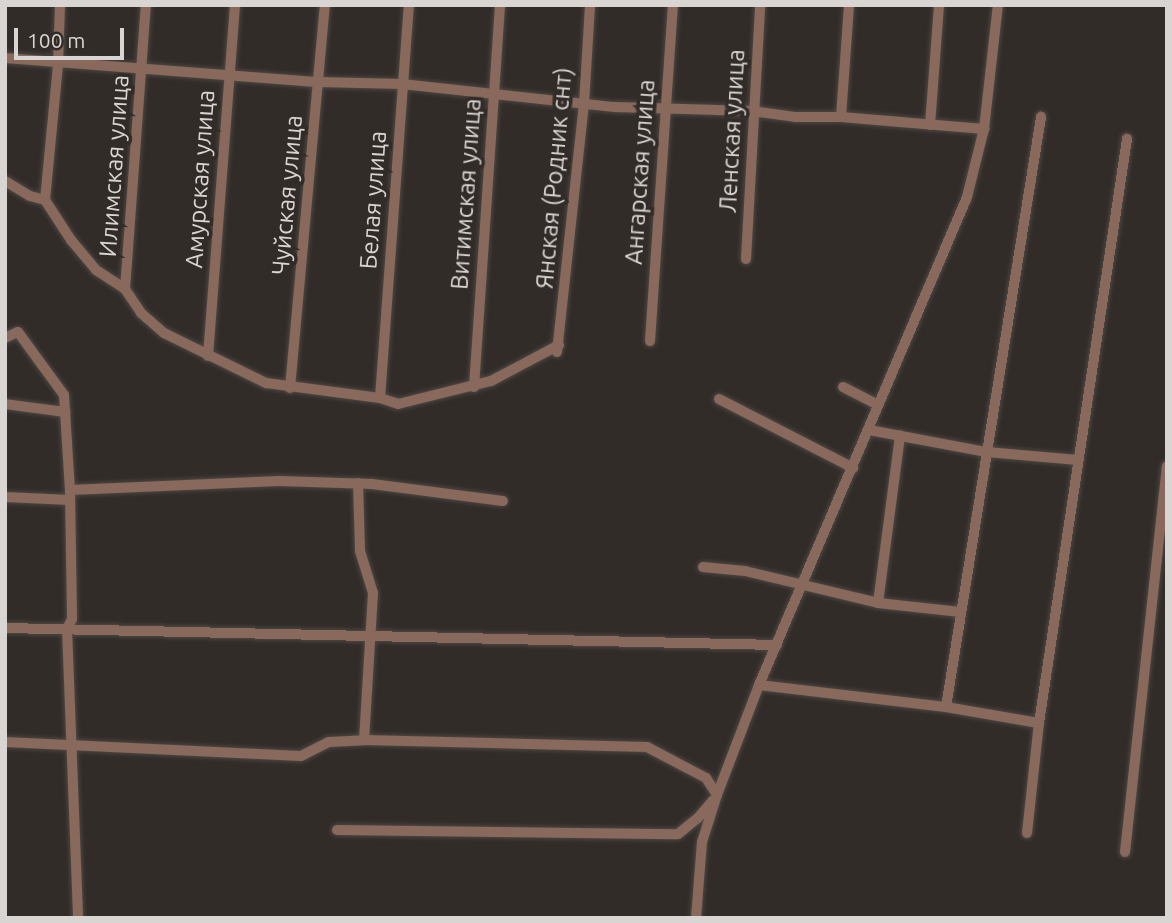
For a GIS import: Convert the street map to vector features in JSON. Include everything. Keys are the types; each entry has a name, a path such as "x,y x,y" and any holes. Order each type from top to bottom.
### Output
{"street":[{"path":"60,5 58,65 45,200 71,240 96,270 125,289 141,313 164,332 266,383 380,398 398,404 474,387"},
{"name":"Илимская улица","path":"125,289 146,5"},
{"name":"Амурская улица","path":"208,356 235,5"},
{"name":"Чуйская улица","path":"290,388 325,5"},
{"name":"Белая улица","path":"380,398 409,5"},
{"name":"Витимская улица","path":"474,387 500,5"},
{"name":"Янская (Родник снт)","path":"474,387 558,350 584,104 590,5"},
{"name":"Ангарская улица","path":"650,341 673,5"},
{"name":"Ленская улица","path":"746,259 752,111 760,5"},
{"path":"841,117 849,5"},
{"path":"930,125 939,5"},
{"path":"696,918 702,842 717,795 759,685 967,197 984,129 998,5"},
{"path":"5,58 58,65 318,82 402,84 495,92 584,104 752,111 795,117 841,117 984,129"},
{"path":"946,707 1041,117"},
{"path":"1027,833 1039,723 1127,139"},
{"path":"5,181 30,197 45,200"},
{"path":"5,338 18,332 64,395 70,495 72,619 66,629 78,918"},
{"path":"843,387 878,405"},
{"path":"719,399 853,468"},
{"path":"5,404 65,412"},
{"path":"869,430 987,452 1078,460"},
{"path":"878,603 900,435"},
{"path":"1125,852 1167,466"},
{"path":"5,497 279,481 441,491 503,501"},
{"path":"358,484 360,551 373,593 364,740"},
{"path":"703,567 745,570 878,603 961,612"},
{"path":"5,628 777,645"},
{"path":"759,685 946,707 1039,723"},
{"path":"5,742 301,756 329,742 364,740 647,747 706,778 717,795"},
{"path":"337,831 678,834 698,818 717,795"}]}
